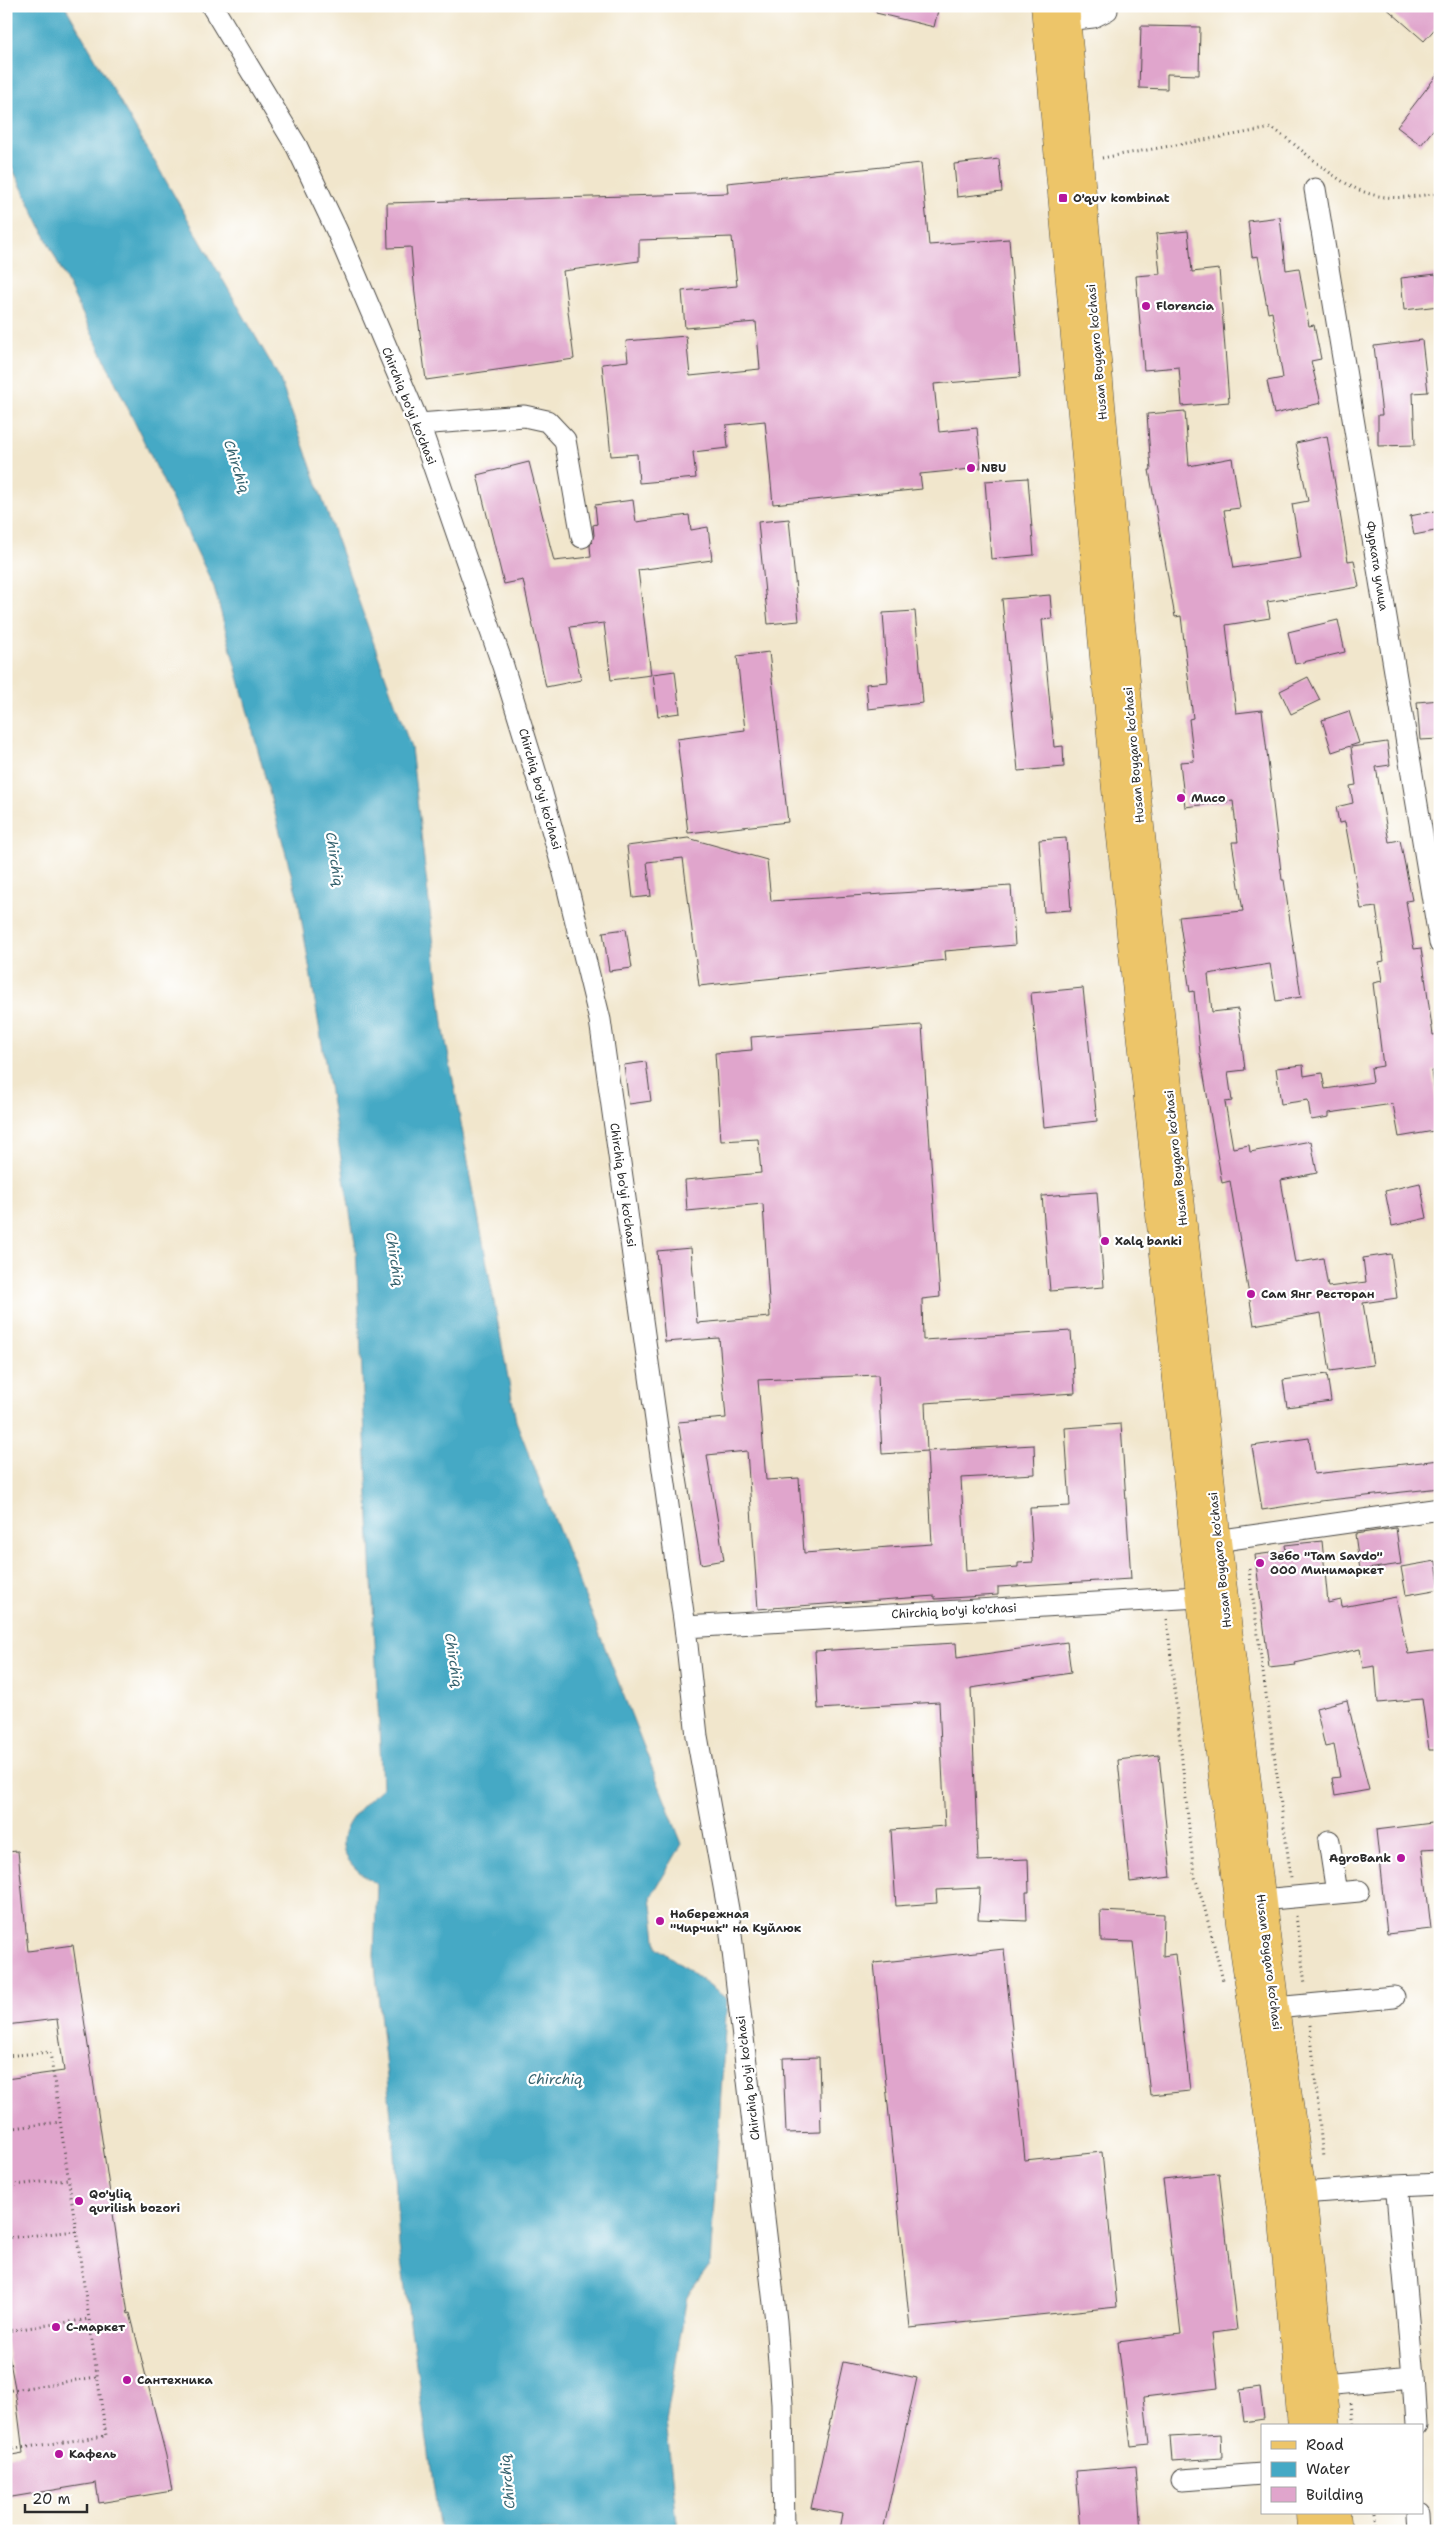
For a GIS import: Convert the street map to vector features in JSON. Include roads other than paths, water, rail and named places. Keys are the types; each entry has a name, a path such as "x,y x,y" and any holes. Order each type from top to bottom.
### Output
{"main road":[{"name":"Husan Boyqaro ko'chasi","path":"1059,11 1116,789 1206,1543 1250,1991 1282,2210 1302,2424"},
{"name":"Husan Boyqaro ko'chasi","path":"1211,1596 1261,1900 1302,2193 1327,2424"},
{"path":"1310,2514 1311,2531"},
{"path":"1336,2514 1338,2531"}],"street":[{"name":"Chirchiq bo'yi ko'chasi","path":"212,6 298,147 337,231 418,424 503,666 563,868 600,1020 685,1627 697,1736 728,1909 776,2320 782,2404 784,2531"},
{"path":"1059,11 1093,16 1107,10 1107,6"},
{"name":"Фурката улица","path":"1315,188 1440,943"},
{"path":"418,424 524,416 547,421 565,440 582,537"},
{"path":"1206,1543 1440,1510"},
{"name":"Chirchiq bo'yi ko'chasi","path":"685,1627 1211,1596"},
{"path":"1329,1841 1337,1893"},
{"path":"1261,1900 1360,1890"},
{"path":"1275,2008 1394,1997"},
{"path":"1302,2193 1440,2184"},
{"path":"1396,2186 1416,2424"},
{"path":"1323,2385 1413,2377"},
{"path":"1182,2480 1261,2474"},
{"path":"1420,2514 1421,2531"}],"water":[{"name":"Chirchiq","path":"6,6 65,6 279,377 411,748 444,1031 516,1421 682,1844 651,1897 657,1947 727,1999 710,2265 687,2296 666,2422 678,2531 440,2531 399,2246 393,2135 374,1956 377,1885 353,1866 344,1851 343,1841 350,1821 365,1803 382,1788 356,1249 298,899 214,587 6,155"}],"place":[{"name":"O'quv kombinat","path":"1063,198"},
{"name":"Florencia","path":"1146,306"},
{"name":"NBU","path":"971,468"},
{"name":"Мисо","path":"1181,798"},
{"name":"Xalq banki","path":"1105,1241"},
{"name":"Сам Янг Ресторан","path":"1251,1294"},
{"name":"Зебо \"Tam Savdo\" ООО Минимаркет","path":"1260,1563"},
{"name":"AgroBank","path":"1401,1858"},
{"name":"Набережная \"Чирчик\" на Куйлюк","path":"660,1921"},
{"name":"Qo'yliq qurilish bozori","path":"79,2201"},
{"name":"С-маркет","path":"56,2327"},
{"name":"Сантехника","path":"127,2380"},
{"name":"Кафель","path":"59,2454"}]}
